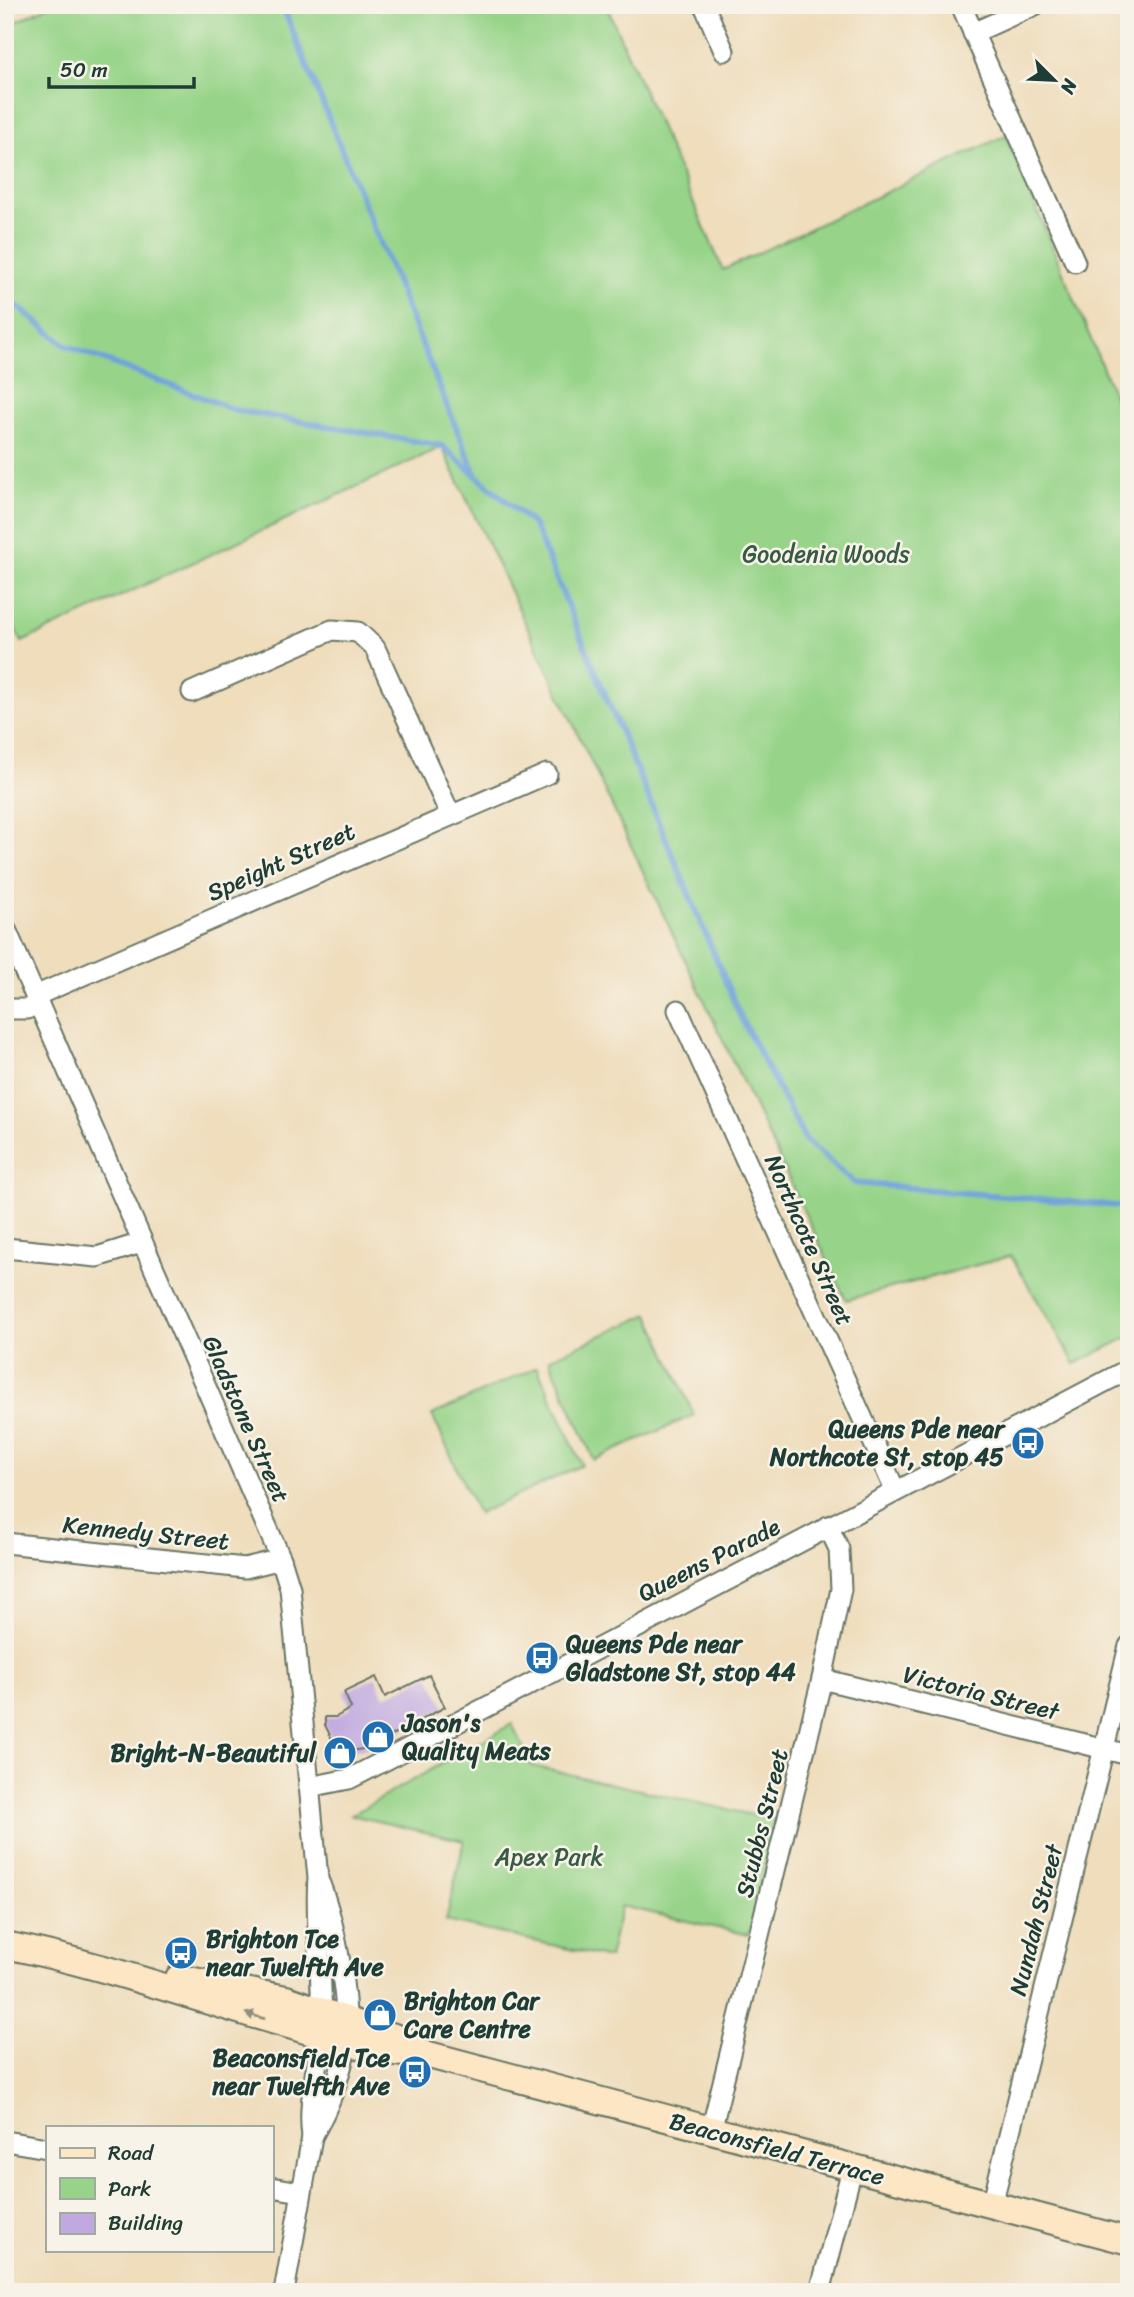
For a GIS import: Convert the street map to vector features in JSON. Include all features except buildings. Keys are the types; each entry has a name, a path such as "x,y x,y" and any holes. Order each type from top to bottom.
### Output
{"main road":[{"name":"Beaconsfield Terrace","path":"5,1945 136,1976 173,1992 320,2022 346,2030 400,2054 425,2054 1129,2241"}],"street":[{"path":"704,5 724,51"},
{"path":"961,5 1075,262"},
{"path":"974,33 1035,5"},
{"path":"192,692 332,631 358,632 375,648 450,814"},
{"name":"Speight Street","path":"5,1009 27,1009 37,1000 450,814 547,775"},
{"name":"Gladstone Street","path":"5,927 281,1559 294,1612 318,1878 316,1911 320,2022 309,2114 312,2137"},
{"name":"Northcote Street","path":"678,1010 895,1490"},
{"path":"5,1248 89,1257 115,1253 141,1243"},
{"name":"Queens Parade","path":"309,1787 356,1775 1129,1369"},
{"name":"Stubbs Street","path":"711,2131 822,1679 841,1589 839,1549 828,1526"},
{"name":"Kennedy Street","path":"5,1543 245,1568 281,1559"},
{"name":"Nundah Street","path":"992,2205 1129,1646"},
{"name":"Victoria Street","path":"822,1679 1129,1755"},
{"name":"Gladstone Street","path":"318,1878 329,1907 346,2030"},
{"path":"284,2292 312,2137 323,2117 346,2030"},
{"path":"5,2141 46,2148"},
{"path":"820,2292 852,2169"},
{"path":"273,2187 301,2192"}],"green space":[{"name":"Goodenia Woods","path":"51,5 606,5 723,270 1006,135 1129,431 1129,1337 1075,1364 1011,1256 846,1300 442,447 22,642 5,610 5,27"},
{"path":"649,1314 694,1415 594,1460 549,1359"},
{"path":"537,1367 582,1465 478,1514 432,1415"},
{"name":"Apex Park","path":"512,1724 532,1766 775,1820 749,1935 621,1906 609,1958 446,1921 464,1841 351,1815"}],"waterway":[{"path":"5,10 15,5"},
{"path":"282,5 475,473"},
{"path":"5,296 65,345 235,410 442,446 534,525 741,1018 806,1141 855,1183 1129,1207"}],"place":[{"name":"Queens Pde near Northcote St, stop 45","path":"1028,1443"},
{"name":"Queens Pde near Gladstone St, stop 44","path":"542,1658"},
{"name":"Jason's Quality Meats","path":"378,1737"},
{"name":"Bright-N-Beautiful","path":"340,1753"},
{"name":"Brighton Tce near Twelfth Ave","path":"181,1953"},
{"name":"Brighton Car Care Centre","path":"380,2015"},
{"name":"Beaconsfield Tce near Twelfth Ave","path":"415,2072"}]}
